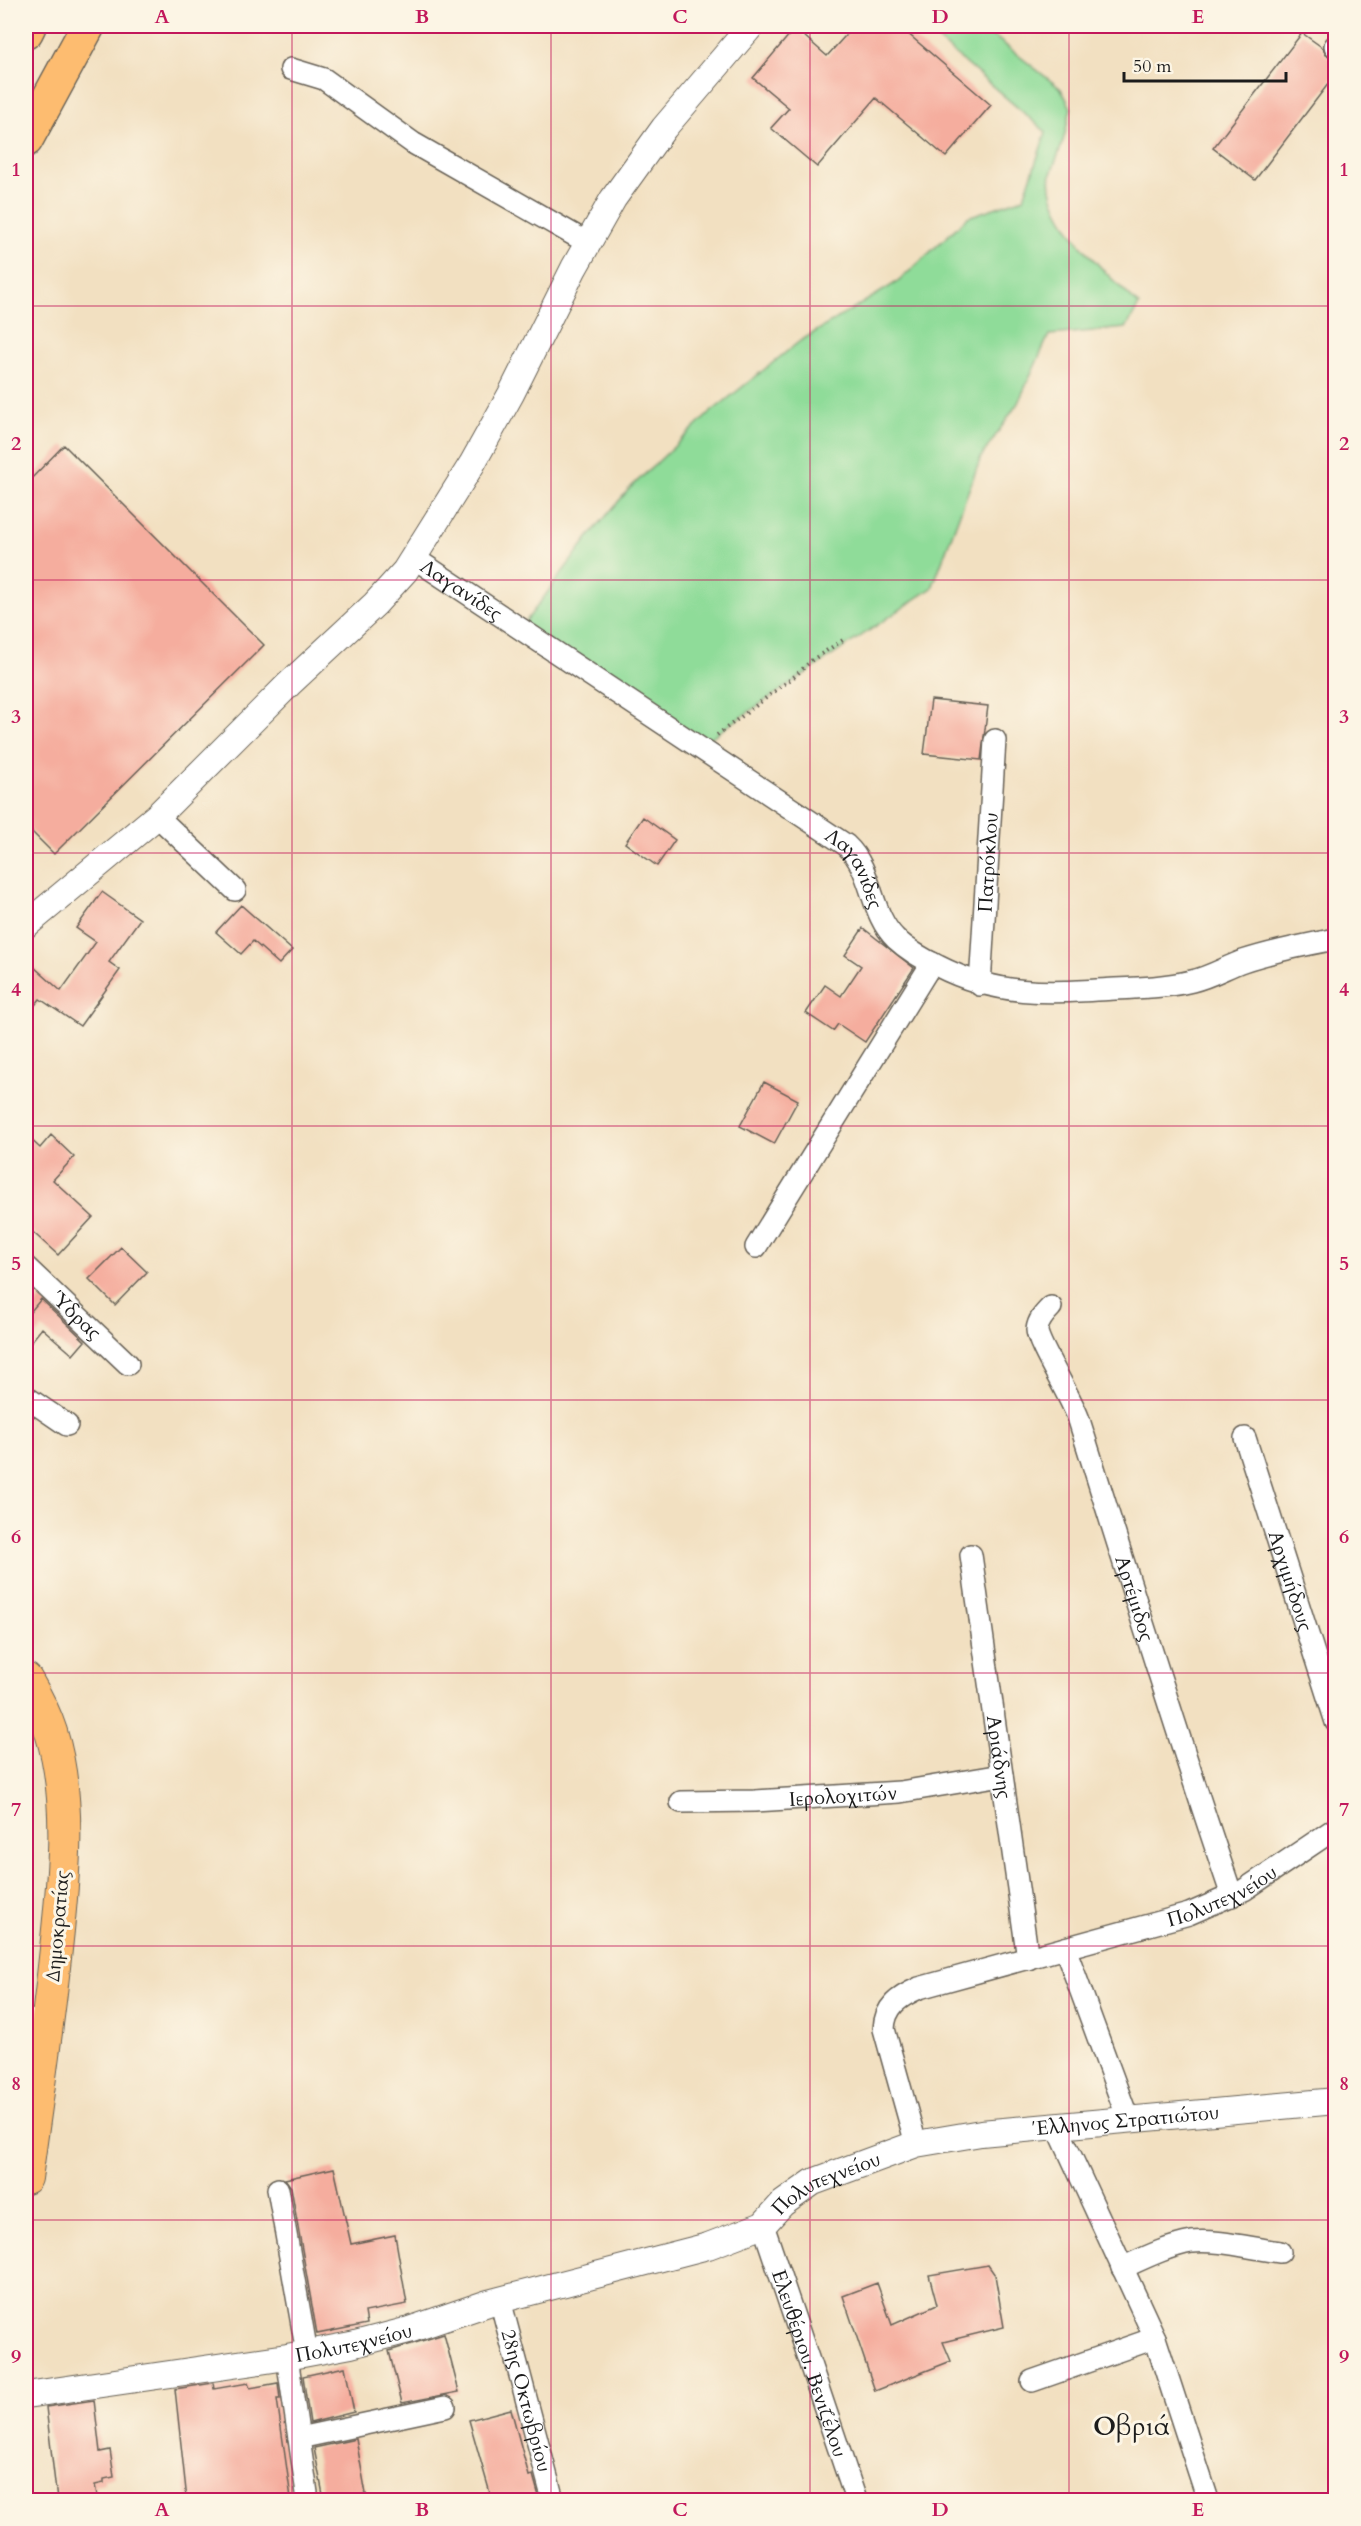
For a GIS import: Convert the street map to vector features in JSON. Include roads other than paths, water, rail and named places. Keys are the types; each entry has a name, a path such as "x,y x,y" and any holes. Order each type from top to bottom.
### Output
{"highway":[{"path":"26,32 29,26"},
{"path":"26,140 88,26"}],"main road":[{"name":"Δημοκρατίας","path":"26,1682 51,1732 58,1766 63,1812 60,1912 37,2021 26,2178"}],"street":[{"path":"26,925 158,816 289,684 375,604 414,558 511,394 613,199 634,167 702,81 751,26"},
{"path":"291,69 324,79 412,144 588,243"},
{"name":"Λαγανίδες","path":"414,558 834,836 854,852 865,869 878,912 889,931 907,948 932,963 980,985 1014,990 1077,992 1160,986 1195,980 1245,961 1335,939"},
{"name":"Πατρόκλου","path":"980,985 995,740"},
{"path":"158,816 235,890"},
{"path":"756,1247 932,963"},
{"name":"Ύδρας","path":"26,1267 128,1364"},
{"name":"Αρτέμιδος","path":"1051,1307 1042,1315 1037,1330 1074,1406 1182,1751 1232,1896"},
{"path":"26,1397 67,1425"},
{"name":"Αρχιμήδους","path":"1245,1438 1335,1722"},
{"name":"Αριάδνης","path":"971,1555 1028,1959"},
{"name":"Ιερολοχιτών","path":"681,1802 755,1801 900,1792 1002,1775"},
{"name":"Πολυτεχνείου","path":"26,2395 351,2345 409,2330 500,2300 708,2246 763,2225 782,2204 813,2182 916,2144 885,2036 884,2021 888,2008 900,1997 919,1988 1189,1914 1232,1896 1335,1828"},
{"path":"1065,1948 1128,2119"},
{"name":"Έλληνος Στρατιώτου","path":"916,2144 981,2133 1335,2101"},
{"path":"1057,2126 1155,2338 1209,2500"},
{"path":"278,2189 297,2355 299,2438 308,2500"},
{"name":"Ελευθέριου. Βενιζέλου","path":"763,2225 856,2500"},
{"path":"1122,2268 1154,2253 1192,2242 1280,2252"},
{"name":"28ης Οκτωβρίου","path":"500,2300 553,2500"},
{"path":"1032,2381 1155,2338"},
{"path":"299,2438 445,2407"}],"district":[{"name":"Οβριά","path":"1132,2426"}]}
